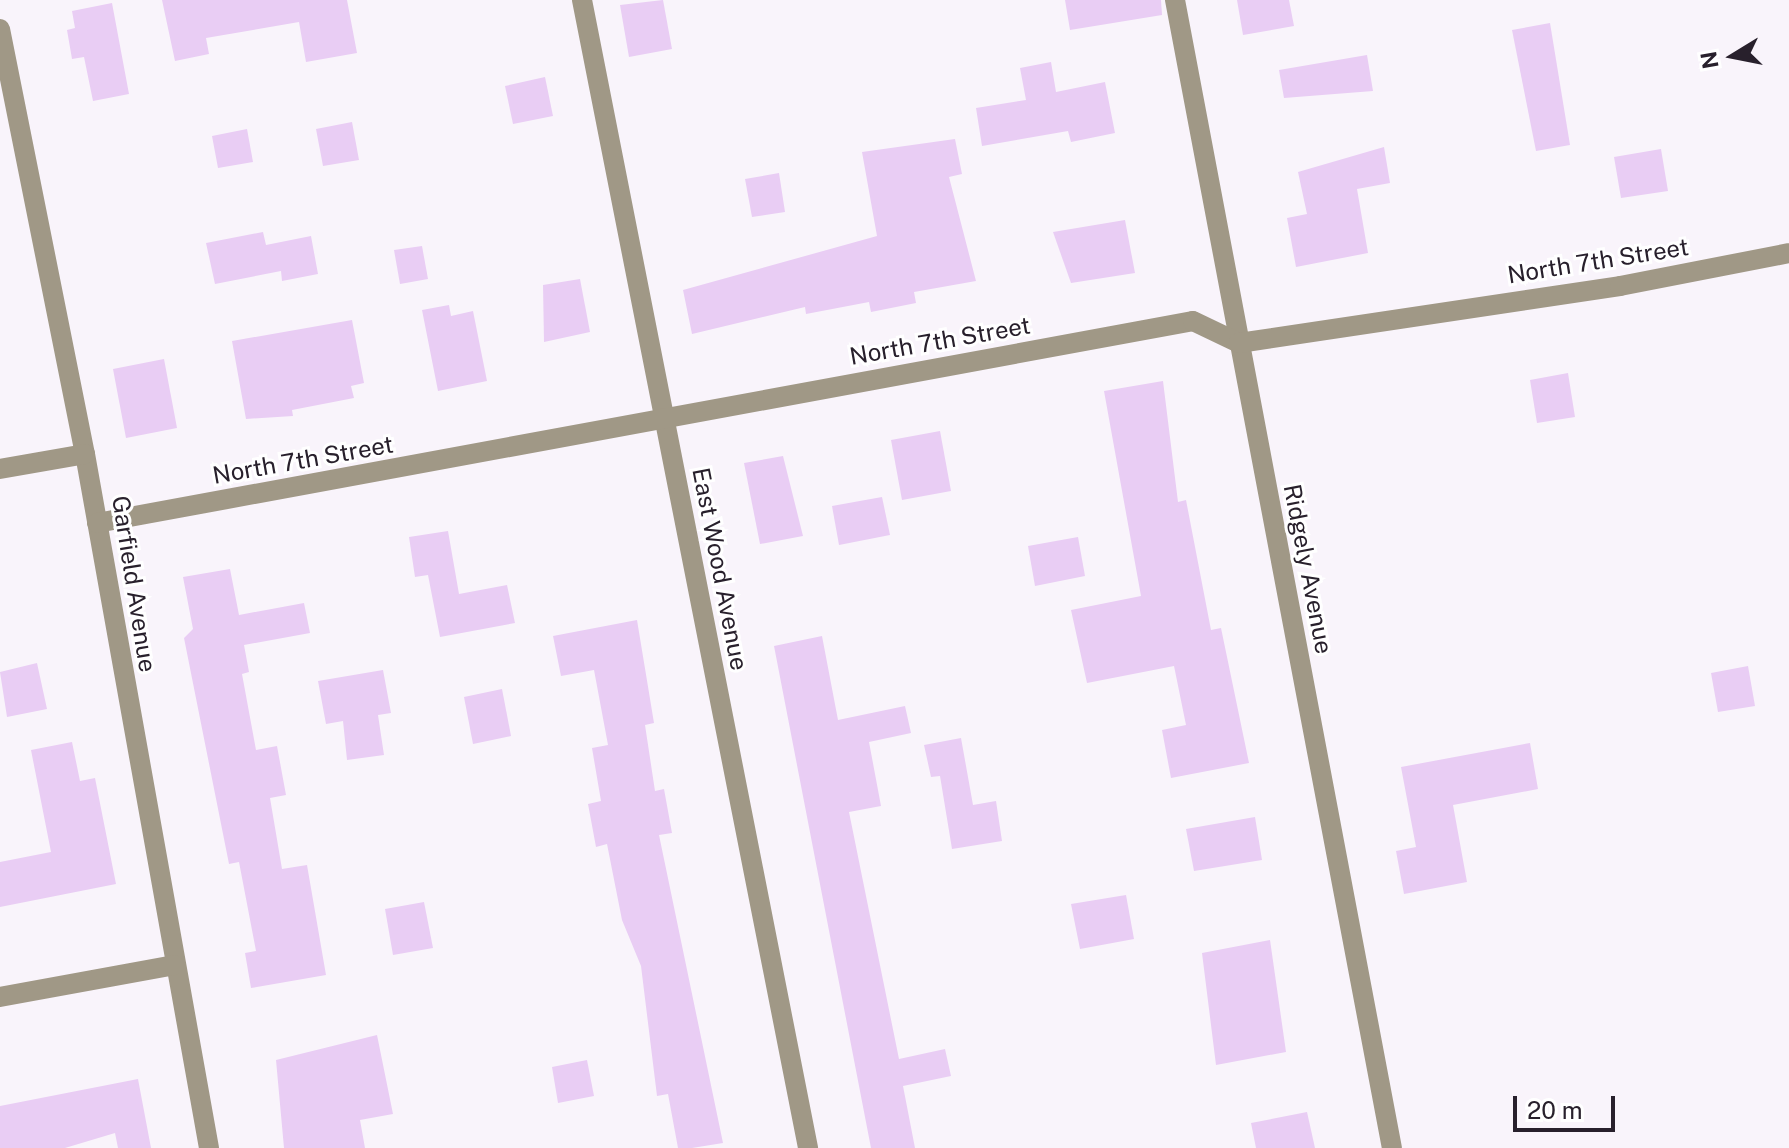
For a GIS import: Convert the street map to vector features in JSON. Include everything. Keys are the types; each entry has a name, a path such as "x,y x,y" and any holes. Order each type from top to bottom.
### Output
{"street":[{"name":"East Wood Avenue","path":"582,0 808,1148"},
{"name":"Ridgely Avenue","path":"1175,0 1392,1148"},
{"name":"Garfield Avenue","path":"0,29 85,454 209,1148"},
{"name":"North 7th Street","path":"97,523 1193,321 1239,343 1620,286 1789,253"},
{"path":"0,469 85,454"},
{"path":"0,997 174,965"}],"building":[{"path":"162,0 347,0 357,53 306,62 299,22 206,38 209,54 175,61"},
{"path":"663,0 672,49 629,57 620,5"},
{"path":"1065,0 1161,0 1162,15 1070,30"},
{"path":"1237,0 1289,0 1294,26 1243,35"},
{"path":"112,3 129,94 93,101 84,57 72,59 67,30 75,28 72,11"},
{"path":"1550,23 1570,145 1536,151 1512,30"},
{"path":"1367,55 1373,91 1284,98 1279,70"},
{"path":"1051,62 1056,92 1105,82 1115,133 1071,142 1068,131 982,146 976,108 1026,100 1020,68"},
{"path":"545,77 553,116 513,124 505,86"},
{"path":"352,122 359,160 323,166 316,129"},
{"path":"247,129 253,162 218,168 212,136"},
{"path":"955,139 962,174 949,177 976,281 914,292 916,303 871,312 869,302 806,314 805,307 692,334 683,290 877,236 862,152"},
{"path":"1384,147 1390,183 1357,189 1368,253 1296,267 1287,218 1307,214 1298,172"},
{"path":"1661,149 1668,191 1621,198 1614,157"},
{"path":"779,173 785,212 752,217 745,179"},
{"path":"1125,220 1135,273 1071,283 1053,232"},
{"path":"263,232 266,245 311,236 318,274 282,281 281,271 215,284 206,243"},
{"path":"422,246 428,279 400,284 394,250"},
{"path":"580,279 590,332 544,342 543,285"},
{"path":"449,305 451,316 473,311 487,381 438,391 422,310"},
{"path":"352,320 364,383 351,386 354,398 292,410 293,416 246,419 232,341"},
{"path":"164,359 177,428 126,438 113,369"},
{"path":"1568,373 1575,417 1537,423 1530,380"},
{"path":"1163,381 1178,502 1186,500 1211,630 1221,628 1249,763 1171,778 1162,730 1186,725 1174,666 1087,683 1071,610 1141,596 1104,391"},
{"path":"940,431 951,491 902,500 891,440"},
{"path":"783,456 803,536 760,544 744,463"},
{"path":"882,497 890,535 839,545 832,506"},
{"path":"448,531 459,594 507,585 515,623 440,637 428,575 415,577 409,537"},
{"path":"1078,537 1085,576 1035,586 1028,546"},
{"path":"230,569 239,615 304,603 310,633 244,645 249,672 242,674 256,750 277,746 286,795 270,798 282,869 307,865 326,975 251,988 245,953 256,951 239,862 229,864 184,638 193,629 183,577"},
{"path":"637,620 654,723 645,725 655,791 664,789 672,833 659,835 723,1143 692,1148 678,1148 668,1094 657,1096 641,966 622,920 607,844 596,847 588,804 601,801 592,748 608,745 594,670 561,676 553,636"},
{"path":"822,636 838,720 905,706 911,733 869,742 881,806 849,812 899,1059 945,1049 951,1076 903,1086 915,1148 871,1148 774,646"},
{"path":"37,663 47,709 7,717 0,672"},
{"path":"1748,666 1755,706 1718,712 1711,673"},
{"path":"383,670 391,713 378,715 384,755 347,760 343,721 326,724 318,681"},
{"path":"502,689 511,736 473,744 464,697"},
{"path":"961,738 973,805 996,801 1002,841 952,849 940,776 931,777 924,745"},
{"path":"72,742 80,781 95,778 116,884 0,907 0,862 51,852 31,750"},
{"path":"1530,743 1538,789 1453,805 1467,882 1404,894 1396,851 1416,847 1401,767"},
{"path":"1255,817 1262,860 1194,871 1186,829"},
{"path":"1126,895 1134,939 1080,949 1071,904"},
{"path":"424,902 433,948 393,955 385,909"},
{"path":"1270,940 1286,1052 1216,1065 1202,953"},
{"path":"377,1035 393,1114 360,1120 365,1148 284,1148 276,1060"},
{"path":"587,1060 594,1096 558,1103 552,1067"},
{"path":"138,1079 151,1148 118,1148 115,1133 65,1148 0,1148 0,1106"},
{"path":"1307,1112 1315,1148 1256,1148 1251,1123"}]}
